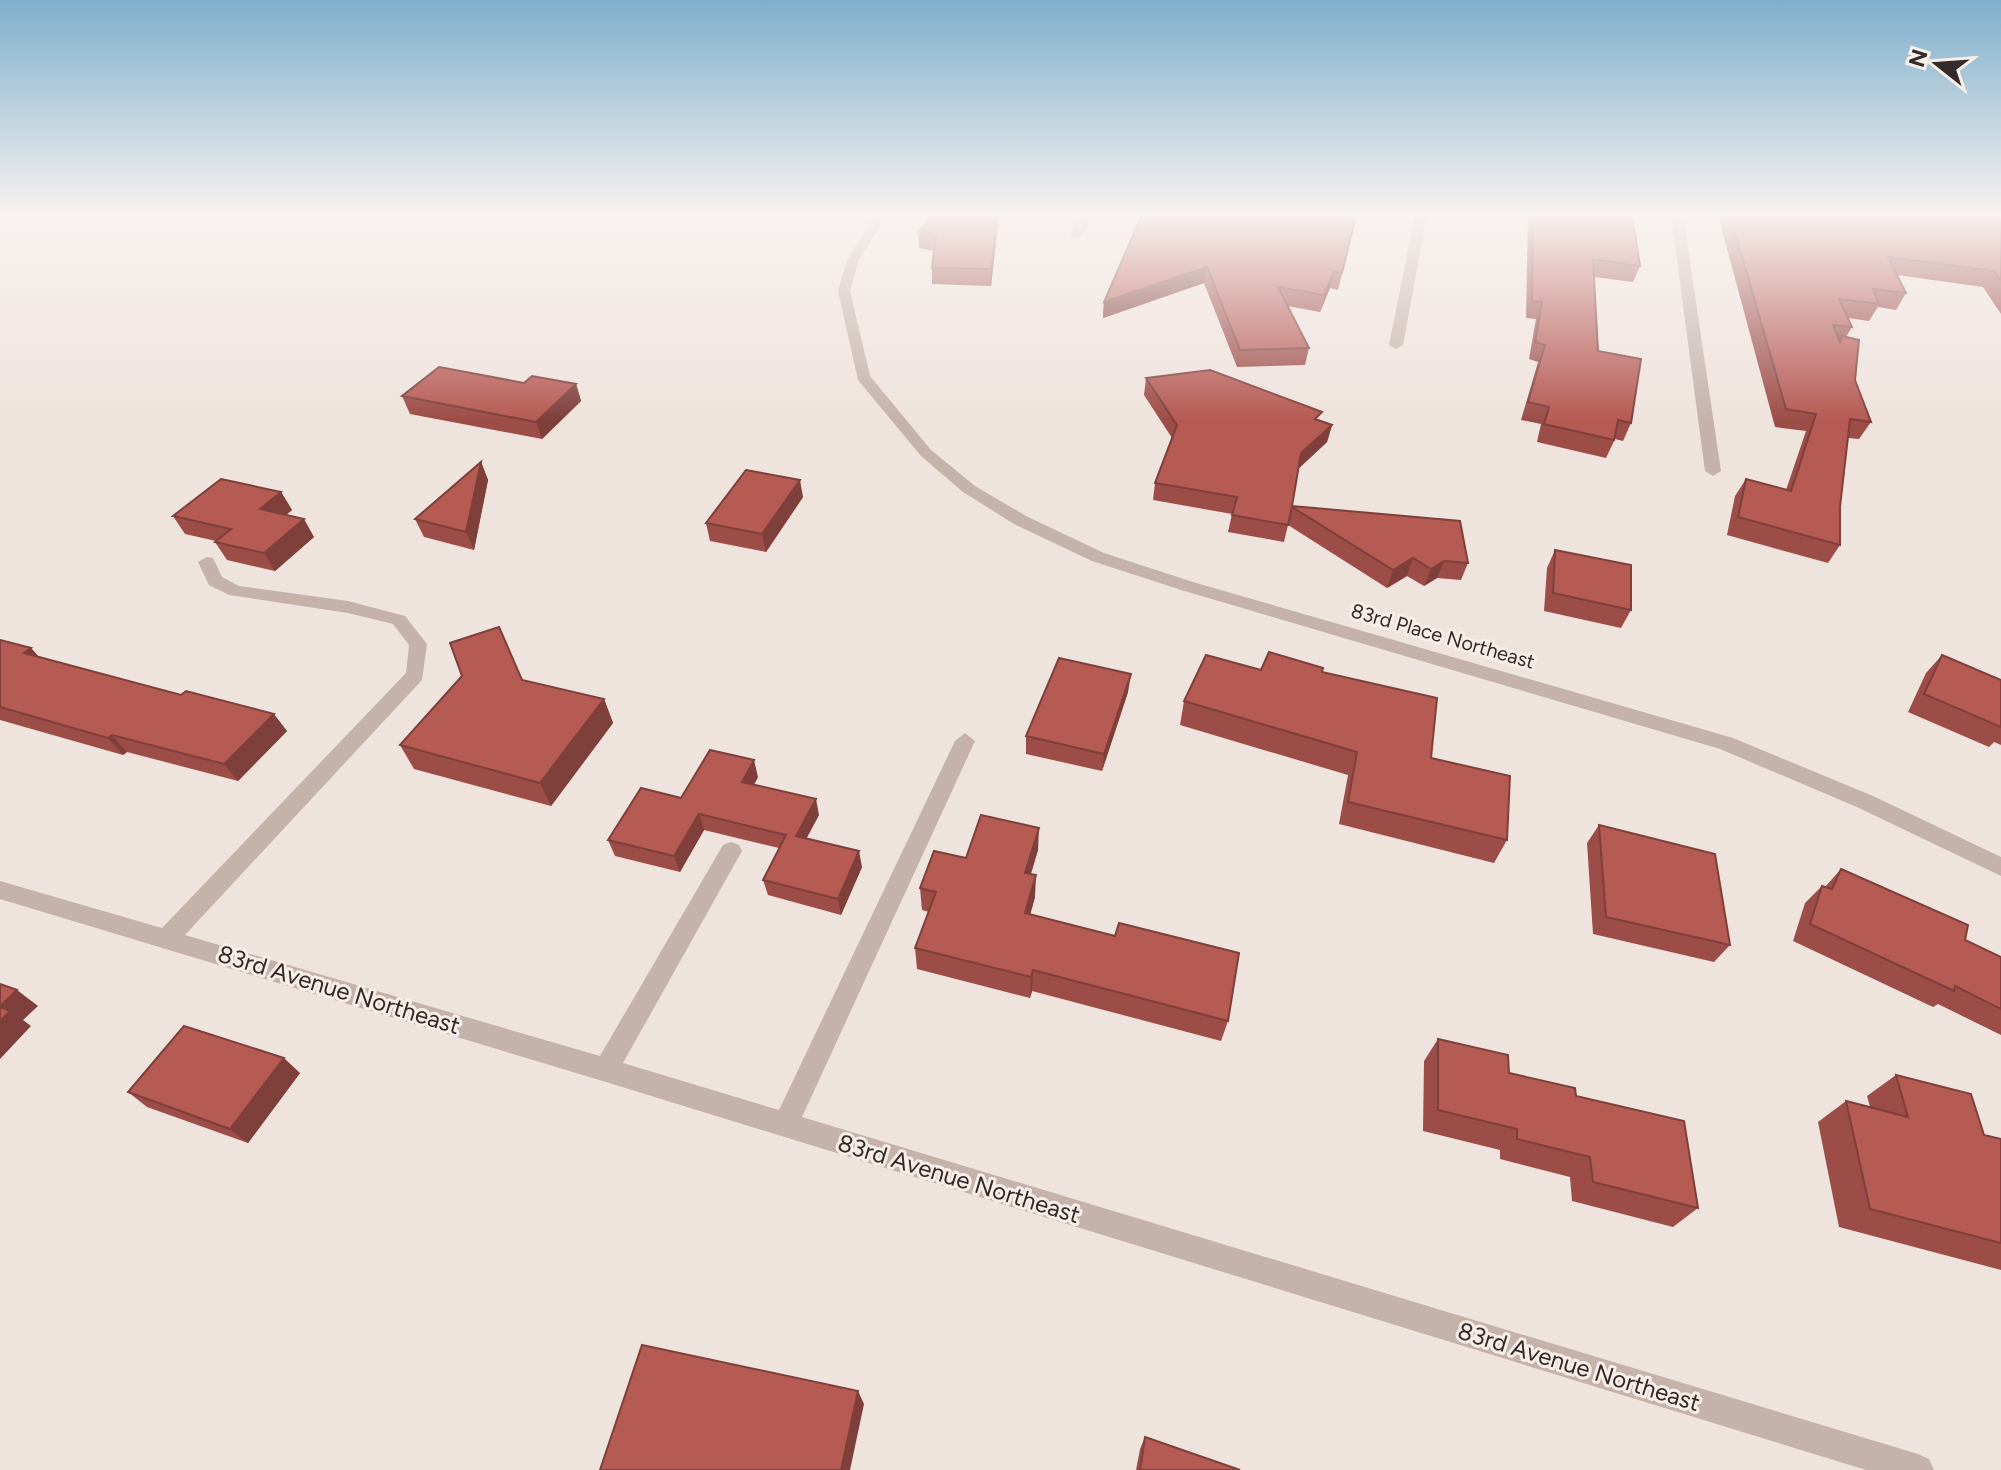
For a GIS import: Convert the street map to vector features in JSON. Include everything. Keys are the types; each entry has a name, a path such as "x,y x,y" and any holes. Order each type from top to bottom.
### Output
{"street":[{"name":"83rd Place Northeast","path":"846,284 844,291 863,377 926,453 969,489 1020,520 1098,557 1726,743 1866,802 2001,867"},
{"path":"1396,345 1408,284"},
{"path":"1687,284 1713,471"},
{"path":"167,938 415,675 418,644 399,620 348,607 235,591 215,581 207,562"},
{"path":"785,1126 965,741"},
{"path":"606,1070 731,851"},
{"name":"83rd Avenue Northeast","path":"0,890 606,1070 1918,1470"}],"building":[{"path":"1112,284 1158,284 1104,302"},
{"path":"1214,284 1329,284 1324,295 1278,287 1309,348 1240,350"},
{"path":"1532,284 1594,284 1598,351 1641,359 1631,423 1618,420 1614,440 1544,424 1549,407 1528,402 1545,345 1535,342 1542,302 1532,301"},
{"path":"1750,284 1901,284 1906,293 1873,289 1879,304 1839,299 1852,327 1833,325 1840,342 1842,336 1859,340 1855,380 1871,422 1850,419 1840,507 1840,545 1738,517 1746,479 1791,491 1816,414 1786,409"},
{"path":"439,367 524,383 532,376 576,384 536,422 402,396"},
{"path":"1210,370 1322,412 1315,419 1332,425 1301,453 1292,506 1460,521 1468,563 1444,561 1431,569 1413,558 1393,570 1292,507 1288,525 1232,515 1237,497 1155,483 1177,425 1146,378"},
{"path":"481,462 466,532 415,519"},
{"path":"746,470 800,480 762,534 706,523"},
{"path":"221,479 281,492 260,509 304,519 264,553 215,542 231,529 173,516"},
{"path":"1555,550 1631,565 1631,610 1553,593"},
{"path":"499,627 522,680 604,699 540,783 400,745 462,676 450,643"},
{"path":"0,640 31,648 24,653 181,695 186,691 274,714 224,764 112,735 108,738 0,707"},
{"path":"1269,652 1323,668 1322,672 1437,698 1431,758 1510,776 1507,840 1348,802 1357,752 1184,701 1206,655 1261,670"},
{"path":"1942,655 2001,680 2001,727 1924,694"},
{"path":"1059,658 1131,674 1104,754 1026,736"},
{"path":"710,750 754,760 742,782 816,799 796,836 859,851 838,899 763,880 786,835 699,814 674,856 608,840 641,788 681,798"},
{"path":"981,815 1039,828 1025,873 1036,875 1025,913 1115,936 1119,923 1239,953 1228,1021 1033,970 1031,977 915,948 936,892 920,888 934,851 966,858"},
{"path":"1599,825 1715,854 1730,945 1606,917"},
{"path":"1841,869 1968,925 1965,940 2001,957 2001,1009 1955,986 1954,991 1810,924 1822,886 1832,889"},
{"path":"0,984 17,990 0,1006"},
{"path":"0,1007 10,1011 0,1021"},
{"path":"184,1026 284,1058 230,1129 128,1092"},
{"path":"1438,1039 1508,1055 1509,1073 1575,1088 1576,1096 1684,1121 1698,1208 1593,1182 1590,1157 1517,1139 1517,1129 1438,1110"},
{"path":"1896,1075 1971,1094 1984,1135 2001,1139 2001,1243 1870,1209 1846,1101 1908,1117"},
{"path":"642,1345 858,1391 841,1470 600,1470"},
{"path":"1145,1437 1240,1470 1140,1470"}]}
